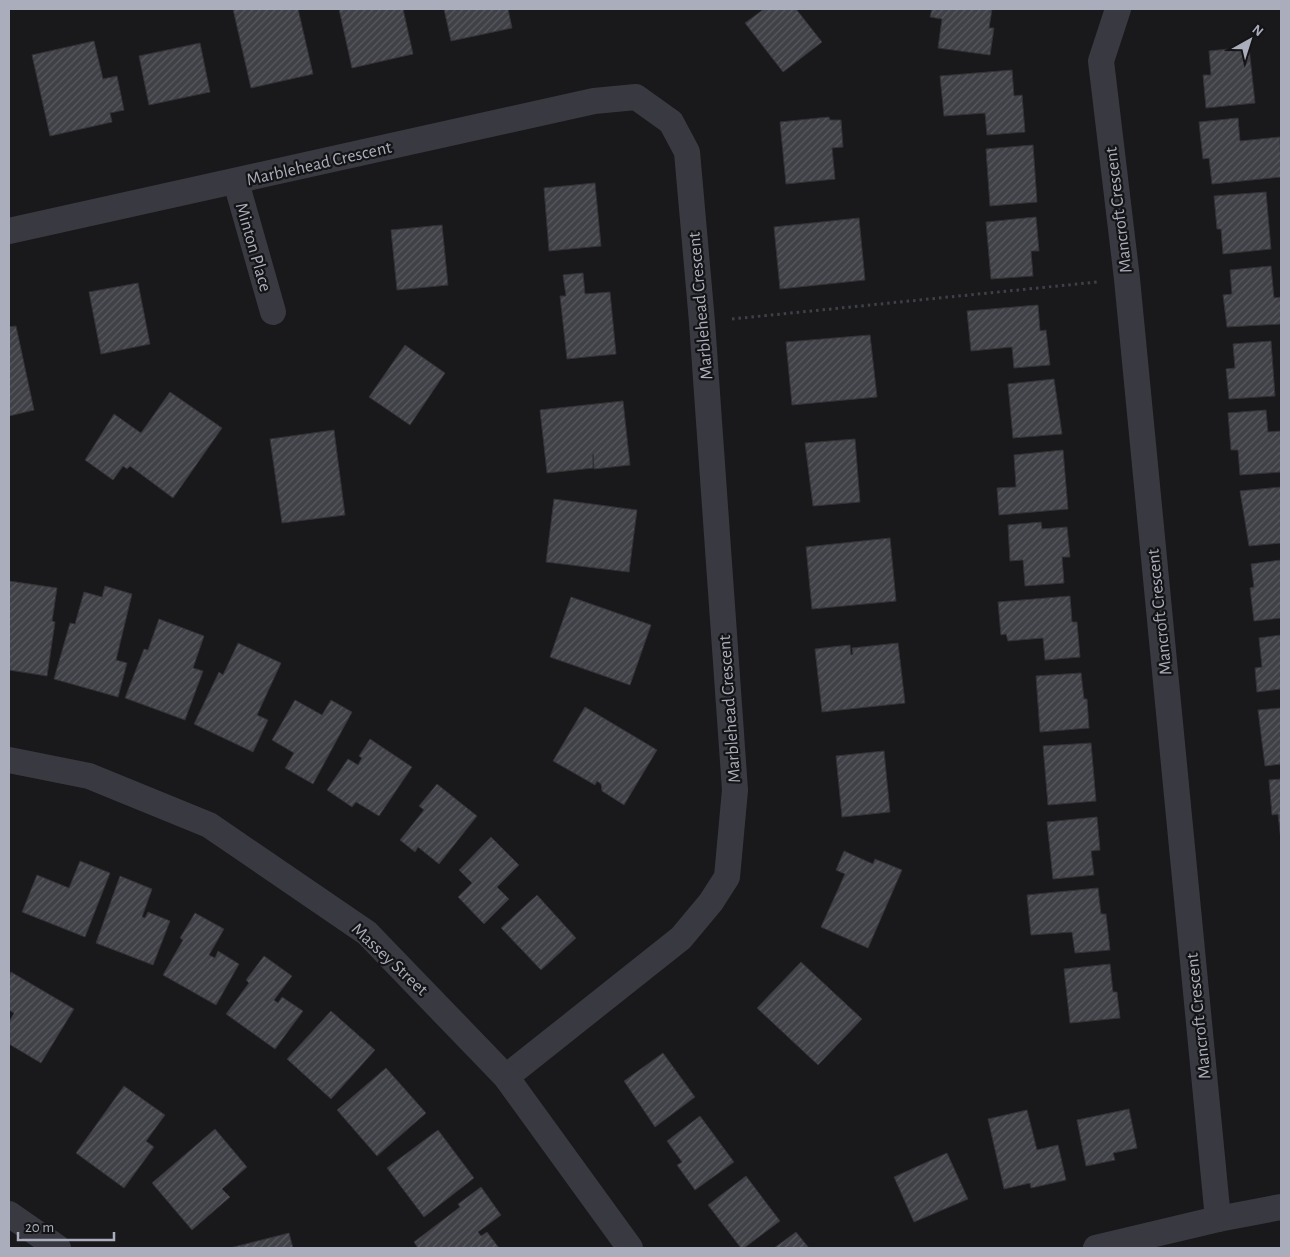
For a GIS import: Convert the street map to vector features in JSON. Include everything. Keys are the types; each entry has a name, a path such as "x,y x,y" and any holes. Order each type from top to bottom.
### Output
{"street":[{"name":"Mancroft Crescent","path":"1118,9 1101,62 1126,280 1218,1219"},
{"name":"Marblehead Crescent","path":"9,231 594,101 636,97 671,122 687,152 702,322 735,790 727,877 681,938 506,1077"},
{"name":"Minton Place","path":"236,182 273,312"},
{"name":"Massey Street","path":"9,760 89,776 209,825 367,933 506,1077 630,1248"},
{"path":"1096,1248 1218,1219 1281,1207"},
{"path":"9,1214 58,1248"}],"path":[{"path":"702,322 1126,280"}],"building":[{"path":"233,9 298,9 313,74 251,88"},
{"path":"339,9 403,9 413,54 352,68"},
{"path":"444,9 508,9 512,28 451,41"},
{"path":"764,9 796,9 822,42 783,72 745,23"},
{"path":"932,9 992,9 989,28 994,28 990,55 938,48 942,19 930,17"},
{"path":"94,41 103,79 117,76 124,110 110,113 112,122 50,136 32,55"},
{"path":"200,43 210,92 149,105 139,56"},
{"path":"1249,47 1255,103 1206,108 1203,75 1211,75 1209,51"},
{"path":"1012,70 1014,96 1022,95 1025,132 987,135 985,113 944,116 940,76"},
{"path":"829,117 830,120 841,120 843,147 832,148 835,179 786,184 780,122"},
{"path":"1238,118 1240,141 1280,137 1281,177 1212,184 1209,158 1203,159 1199,122"},
{"path":"1033,145 1037,202 990,206 986,149"},
{"path":"595,183 601,246 549,251 544,188"},
{"path":"1266,192 1271,249 1223,254 1221,229 1217,229 1214,196"},
{"path":"1036,217 1039,251 1031,251 1033,276 991,279 986,222"},
{"path":"859,218 865,280 780,289 774,227"},
{"path":"442,225 448,285 397,290 391,230"},
{"path":"1271,266 1274,298 1281,297 1281,324 1227,327 1223,295 1232,294 1230,270"},
{"path":"583,273 585,294 610,292 616,354 567,359 560,296 566,296 563,275"},
{"path":"138,283 150,344 101,354 89,292"},
{"path":"1038,305 1040,331 1046,330 1050,365 1014,368 1012,347 971,351 967,311"},
{"path":"16,326 34,410 9,416 9,327"},
{"path":"870,335 877,397 792,405 786,342"},
{"path":"1271,341 1275,396 1229,399 1226,369 1235,368 1233,344"},
{"path":"405,345 445,373 410,425 369,397"},
{"path":"1054,379 1062,434 1013,438 1008,384"},
{"path":"170,392 222,428 173,498 130,466 127,469 123,466 113,480 85,460 114,414 141,433"},
{"path":"623,401 630,465 594,469 593,454 593,468 547,473 540,410"},
{"path":"1266,410 1268,432 1281,431 1281,472 1240,475 1238,450 1231,450 1228,413"},
{"path":"334,430 345,515 282,523 270,439"},
{"path":"855,439 860,502 813,506 805,443"},
{"path":"1063,450 1068,509 999,515 997,488 1016,487 1014,455"},
{"path":"1281,487 1281,543 1249,546 1240,491"},
{"path":"554,499 637,510 629,572 546,562"},
{"path":"1041,522 1042,529 1067,527 1070,557 1062,557 1064,583 1025,586 1023,560 1010,561 1008,525"},
{"path":"890,538 896,601 812,609 806,547"},
{"path":"1281,560 1281,618 1254,621 1250,588 1254,587 1251,564"},
{"path":"9,581 57,588 52,621 55,622 47,676 9,670"},
{"path":"105,586 132,594 116,660 127,663 118,697 54,679 70,623 75,624 84,592 102,597"},
{"path":"1070,596 1072,622 1077,622 1080,657 1045,660 1043,638 1008,641 1006,634 1001,635 998,602"},
{"path":"571,597 651,625 630,685 550,657"},
{"path":"159,619 204,636 193,668 203,671 185,720 125,698 144,649 148,650"},
{"path":"1281,635 1281,689 1257,692 1255,668 1262,667 1259,638"},
{"path":"238,643 281,663 257,715 268,720 253,752 194,724 219,672 223,675"},
{"path":"898,643 905,703 822,712 815,649 850,645 851,655 853,654 852,648"},
{"path":"1081,673 1084,699 1087,699 1089,728 1040,732 1036,676"},
{"path":"295,700 322,715 331,700 352,712 313,784 285,768 294,753 272,740"},
{"path":"585,707 657,750 624,805 602,791 601,784 597,781 595,785 553,761"},
{"path":"1281,708 1281,764 1265,766 1258,710"},
{"path":"370,739 412,767 379,816 356,802 352,807 327,790 348,759 358,765 362,758 359,756"},
{"path":"1091,743 1096,801 1048,805 1043,746"},
{"path":"884,751 890,812 842,817 836,756"},
{"path":"1281,779 1281,841 1278,814 1272,815 1269,780"},
{"path":"437,784 477,816 439,864 418,847 415,852 400,840 424,810 419,806"},
{"path":"1097,817 1100,850 1091,851 1094,875 1053,879 1047,822"},
{"path":"491,837 519,865 497,887 509,899 484,924 458,897 472,883 459,870"},
{"path":"844,851 873,864 875,859 902,870 868,948 821,927 845,874 836,870"},
{"path":"80,861 110,873 85,937 22,912 37,875 69,888"},
{"path":"120,876 152,889 142,917 145,918 148,912 170,921 153,965 96,943"},
{"path":"1098,888 1101,914 1106,914 1110,950 1075,953 1072,932 1031,935 1027,895"},
{"path":"537,895 576,938 541,970 501,928"},
{"path":"195,913 224,929 209,955 215,958 218,951 239,964 216,1005 163,975 183,940 180,938"},
{"path":"264,956 292,976 274,1000 278,1003 282,997 303,1011 275,1049 226,1014 249,983 246,980"},
{"path":"801,962 862,1019 818,1065 757,1008"},
{"path":"1110,964 1113,992 1117,992 1120,1018 1070,1023 1064,969"},
{"path":"11,972 74,1009 41,1063 9,1044 9,1022 14,1013 9,1010 9,977"},
{"path":"331,1011 375,1050 331,1099 287,1059"},
{"path":"663,1053 695,1097 655,1127 624,1081"},
{"path":"386,1068 426,1113 377,1156 337,1110"},
{"path":"124,1086 165,1115 146,1141 154,1147 124,1188 76,1153"},
{"path":"1129,1109 1137,1148 1113,1153 1115,1160 1086,1166 1077,1120"},
{"path":"1027,1110 1037,1150 1058,1145 1066,1180 1031,1188 1030,1183 1004,1189 988,1119"},
{"path":"700,1116 734,1162 695,1190 677,1165 682,1162 667,1141"},
{"path":"215,1129 247,1167 222,1189 230,1197 192,1230 152,1183"},
{"path":"438,1130 474,1178 424,1217 387,1168"},
{"path":"947,1153 968,1199 914,1222 894,1177"},
{"path":"746,1176 780,1221 744,1248 741,1248 708,1205"},
{"path":"481,1187 501,1215 478,1232 481,1236 487,1232 499,1248 418,1248 414,1242 460,1207 458,1204"},
{"path":"796,1232 809,1248 774,1248"},
{"path":"289,1233 293,1248 230,1248"}]}
